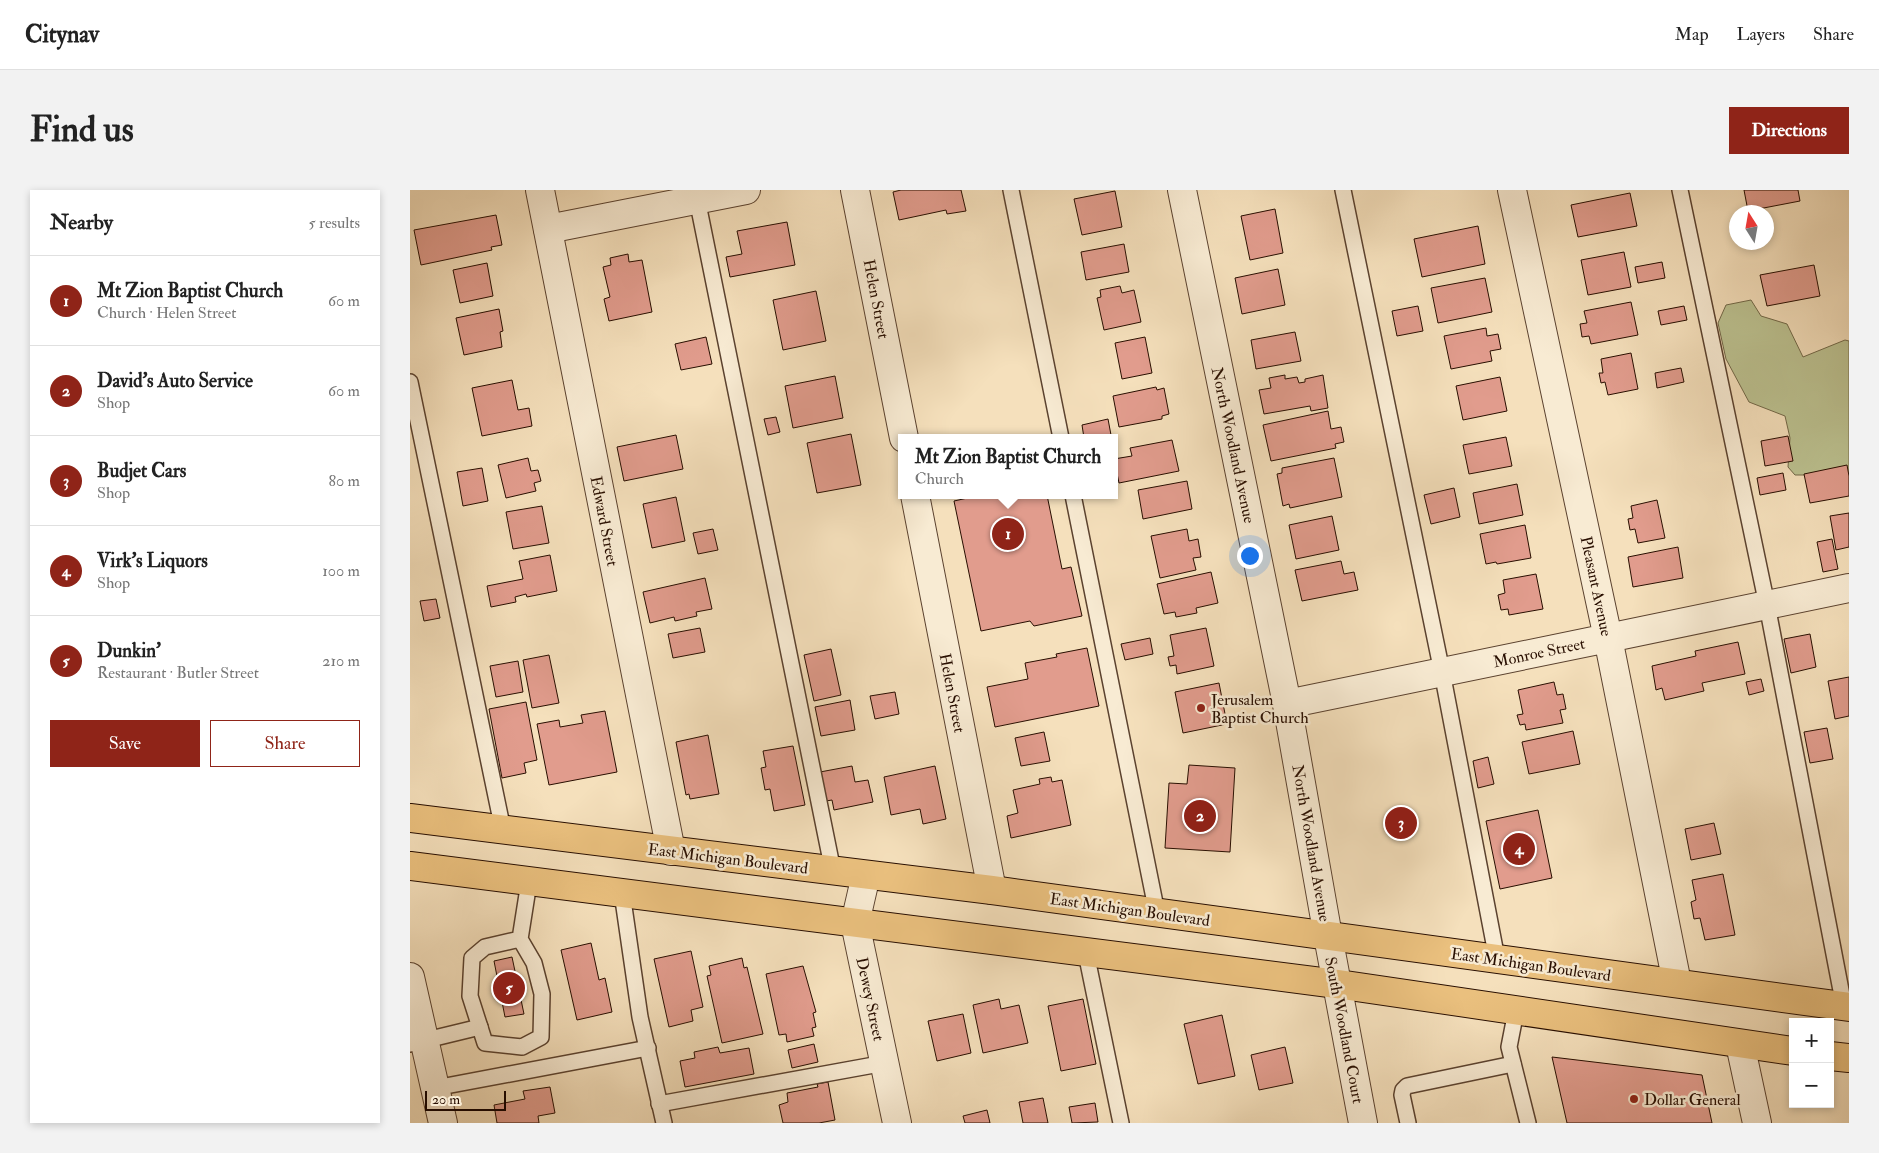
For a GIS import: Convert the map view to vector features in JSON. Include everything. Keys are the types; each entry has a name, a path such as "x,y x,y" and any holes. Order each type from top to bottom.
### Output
{"main road":[{"name":"East Michigan Boulevard","path":"410,818 992,890 1846,1007"},
{"path":"410,866 1337,984 1789,1050"},
{"path":"1834,1056 1849,1058"}],"street":[{"name":"Edward Street","path":"540,190 670,851"},
{"path":"548,229 697,195 746,190"},
{"name":"Helen Street","path":"856,190 903,434"},
{"name":"North Woodland Avenue","path":"1182,190 1288,704 1328,936"},
{"name":"Pleasant Avenue","path":"1512,190 1608,638 1677,983"},
{"name":"Helen Street","path":"916,499 992,890"},
{"name":"Monroe Street","path":"1288,704 1849,588"},
{"name":"Dewey Street","path":"866,875 855,923 897,1123"},
{"name":"South Woodland Court","path":"1328,936 1363,1123"},
{"path":"410,977 417,1043 435,1088 443,1123"},
{"path":"1740,1044 1757,1123"}],"lane":[{"path":"1011,190 1060,434"},
{"path":"1343,190 1442,672 1497,959"},
{"path":"1680,190 1767,605 1846,1007"},
{"path":"697,195 833,871"},
{"path":"410,382 503,830"},
{"path":"1074,499 1157,913"},
{"path":"520,939 485,947 472,958 470,996 485,1043 522,1047 541,1037 542,994 534,963 520,939 528,882"},
{"path":"622,893 640,1017 664,1123"},
{"path":"1086,953 1121,1123"},
{"path":"1516,1011 1510,1047 1528,1123"},
{"path":"417,1043 480,1027"},
{"path":"435,1088 648,1048"},
{"path":"659,1104 885,1063"},
{"path":"1408,1123 1402,1094 1407,1086 1513,1064"}],"green space":[{"path":"1751,300 1761,316 1787,324 1803,357 1845,340 1849,341 1849,488 1833,475 1795,475 1788,467 1790,438 1785,416 1749,402 1726,359 1718,323 1726,305"}],"building":[{"path":"901,190 961,190 966,211 947,214 946,210 899,220 893,192"},
{"path":"1744,190 1798,190 1800,201 1774,206 1747,205"},
{"path":"1115,191 1122,227 1082,235 1074,199"},
{"path":"1630,193 1637,226 1578,237 1571,205"},
{"path":"1275,209 1283,253 1250,260 1241,216"},
{"path":"496,215 502,245 491,247 492,250 421,265 414,230"},
{"path":"787,222 795,265 730,277 726,257 742,254 737,231"},
{"path":"1478,226 1485,264 1422,277 1414,239"},
{"path":"1124,244 1129,272 1086,280 1081,252"},
{"path":"1624,252 1631,287 1588,295 1581,260"},
{"path":"628,254 629,262 642,260 652,312 609,321 604,299 610,297 603,267 611,265 610,258"},
{"path":"1662,262 1665,278 1638,283 1635,267"},
{"path":"487,263 493,296 460,303 453,270"},
{"path":"1814,265 1820,296 1767,306 1760,275"},
{"path":"1278,269 1285,305 1242,314 1235,278"},
{"path":"1485,278 1492,312 1438,323 1431,288"},
{"path":"1120,286 1122,293 1134,290 1141,322 1104,330 1097,298 1101,297 1100,290"},
{"path":"816,291 826,341 783,350 773,300"},
{"path":"1631,302 1638,335 1591,344 1589,336 1582,337 1580,324 1587,323 1584,311"},
{"path":"1418,306 1423,331 1397,336 1392,311"},
{"path":"1684,306 1687,320 1661,325 1658,311"},
{"path":"499,309 503,331 500,332 502,347 464,355 456,318"},
{"path":"1486,328 1487,336 1498,334 1501,349 1490,351 1492,361 1451,369 1444,336"},
{"path":"1295,332 1301,361 1256,369 1251,340"},
{"path":"706,337 712,364 681,370 675,344"},
{"path":"1145,337 1152,373 1122,379 1115,343"},
{"path":"1631,353 1638,389 1608,395 1605,382 1601,383 1599,373 1603,373 1601,359"},
{"path":"1681,368 1684,382 1657,388 1655,373"},
{"path":"1285,375 1285,379 1297,377 1299,383 1305,382 1305,379 1323,375 1328,408 1311,411 1310,406 1264,414 1259,390 1271,388 1269,378"},
{"path":"835,376 843,418 793,428 785,386"},
{"path":"1500,377 1507,411 1463,420 1456,386"},
{"path":"512,380 518,410 529,408 532,426 482,436 472,388"},
{"path":"1156,387 1157,390 1164,388 1169,414 1162,416 1162,419 1119,427 1113,396"},
{"path":"1328,411 1331,429 1341,427 1344,442 1335,444 1336,448 1271,461 1263,425"},
{"path":"776,417 780,432 768,435 764,419"},
{"path":"1108,419 1111,434 1083,434 1082,425"},
{"path":"851,434 861,485 817,493 807,443"},
{"path":"676,435 683,469 624,481 617,447"},
{"path":"1788,436 1793,461 1765,466 1761,441"},
{"path":"1506,437 1512,466 1469,474 1463,445"},
{"path":"1172,440 1179,471 1119,483 1118,458 1132,456 1130,448"},
{"path":"528,458 531,471 538,470 541,481 534,483 536,491 506,498 498,465"},
{"path":"1334,458 1342,497 1290,508 1289,504 1283,506 1277,474 1282,473 1282,468"},
{"path":"1847,465 1849,496 1810,503 1804,474"},
{"path":"482,468 488,501 463,506 457,472"},
{"path":"1783,473 1786,490 1760,495 1757,478"},
{"path":"1187,481 1192,509 1143,519 1138,490"},
{"path":"1517,484 1523,515 1479,524 1473,493"},
{"path":"1454,488 1460,517 1431,524 1424,495"},
{"path":"676,497 685,541 652,548 643,504"},
{"path":"963,499 1048,499 1062,569 1071,567 1082,616 1034,626 1030,621 981,631 954,501"},
{"path":"1657,500 1665,538 1638,543 1635,529 1630,530 1628,519 1633,518 1631,506"},
{"path":"542,506 549,543 513,549 506,512"},
{"path":"1849,513 1849,547 1836,550 1830,516"},
{"path":"1332,516 1339,550 1296,559 1289,525"},
{"path":"1525,525 1531,558 1486,564 1480,534"},
{"path":"713,529 718,550 698,554 693,533"},
{"path":"1187,529 1189,541 1198,539 1201,557 1193,558 1196,570 1160,578 1151,536"},
{"path":"1832,539 1838,569 1823,572 1817,542"},
{"path":"1678,547 1683,578 1633,587 1628,557"},
{"path":"550,555 557,591 527,597 526,594 515,597 516,602 491,607 487,586 523,579 519,561"},
{"path":"1341,561 1344,574 1354,572 1358,590 1302,601 1295,570"},
{"path":"1211,572 1218,603 1196,608 1197,613 1176,617 1175,612 1164,614 1157,584"},
{"path":"1536,574 1543,609 1509,615 1508,609 1501,610 1498,595 1505,593 1503,580"},
{"path":"705,578 712,609 696,612 697,616 675,621 674,617 650,623 643,592"},
{"path":"436,599 440,618 424,621 420,601"},
{"path":"700,628 705,652 673,658 668,634"},
{"path":"1206,628 1214,666 1177,674 1176,665 1170,666 1168,657 1174,656 1170,635"},
{"path":"1810,634 1816,667 1791,673 1784,639"},
{"path":"1150,638 1153,654 1125,660 1121,644"},
{"path":"1738,642 1745,674 1702,683 1704,691 1665,700 1662,688 1656,690 1652,666 1696,656 1695,651"},
{"path":"1087,648 1099,706 995,727 987,687 1028,679 1025,663 1057,657 1056,654"},
{"path":"831,649 841,695 814,701 804,655"},
{"path":"549,655 559,703 532,708 523,660"},
{"path":"518,661 523,692 496,697 490,666"},
{"path":"1849,677 1849,716 1835,719 1828,681"},
{"path":"1761,679 1764,691 1749,695 1746,682"},
{"path":"1554,682 1557,695 1563,694 1566,709 1560,710 1563,723 1526,730 1525,724 1520,725 1517,715 1523,714 1518,690"},
{"name":"Jerusalem Baptist Church","path":"1219,683 1227,724 1183,733 1175,692"},
{"path":"895,692 899,714 875,719 870,696"},
{"path":"850,700 855,730 821,736 815,707"},
{"path":"526,702 537,760 524,763 526,773 502,778 489,709"},
{"path":"605,711 617,772 549,785 537,724 559,720 560,727 583,723 581,715"},
{"path":"1827,728 1833,759 1810,763 1804,732"},
{"path":"1573,731 1580,764 1529,774 1522,742"},
{"path":"1044,732 1050,761 1021,766 1015,738"},
{"path":"708,735 719,794 690,799 689,794 686,795 676,742"},
{"path":"793,746 805,805 774,811 770,789 765,790 761,768 766,767 763,751"},
{"path":"1488,757 1494,784 1478,788 1473,761"},
{"path":"1189,765 1235,768 1230,852 1165,848 1169,783 1187,784"},
{"path":"852,766 855,782 868,780 873,802 834,810 832,800 826,801 820,772"},
{"path":"935,766 946,819 923,824 920,809 891,815 884,777"},
{"path":"1051,777 1052,782 1062,780 1071,825 1011,838 1007,816 1018,813 1013,790 1040,784 1039,779"},
{"path":"1538,810 1552,878 1500,889 1486,821"},
{"path":"1714,823 1721,854 1691,860 1685,829"},
{"path":"1723,874 1735,935 1705,940 1700,918 1694,919 1691,902 1696,900 1692,880"},
{"path":"591,943 599,980 605,978 612,1012 577,1020 561,950"},
{"path":"691,951 703,1007 691,1010 693,1021 669,1027 654,959"},
{"path":"512,957 524,1014 505,1017 494,961"},
{"path":"742,958 744,968 747,967 763,1034 722,1043 707,976 711,975 709,966"},
{"path":"803,966 816,1012 813,1013 816,1027 812,1028 814,1036 787,1042 786,1034 779,1035 766,974"},
{"path":"999,999 1001,1009 1019,1005 1028,1043 983,1053 973,1005"},
{"path":"1083,999 1096,1064 1061,1071 1048,1006"},
{"path":"963,1014 971,1053 937,1061 928,1021"},
{"path":"1222,1015 1235,1076 1198,1084 1184,1024"},
{"path":"814,1044 818,1062 792,1068 788,1050"},
{"path":"718,1047 720,1053 749,1048 754,1074 685,1087 680,1061 695,1058 694,1052"},
{"path":"1285,1047 1293,1083 1259,1090 1251,1055"},
{"name":"Dollar General","path":"1552,1057 1702,1075 1712,1123 1567,1123"},
{"path":"828,1082 835,1120 819,1123 783,1123 779,1105 788,1102 787,1093 818,1087 817,1084"},
{"path":"550,1087 555,1113 538,1116 539,1123 497,1123 494,1105 525,1099 523,1091"},
{"path":"1043,1098 1048,1123 1023,1123 1019,1102"},
{"path":"1095,1103 1098,1122 1072,1123 1069,1107"},
{"path":"987,1110 990,1123 965,1123 963,1116"}],"place":[{"name":"Mt Zion Baptist Church","path":"1008,534"},
{"name":"Jerusalem Baptist Church","path":"1201,708"},
{"name":"David's Auto Service","path":"1200,816"},
{"name":"Budjet Cars","path":"1401,823"},
{"name":"Virk's Liquors","path":"1519,849"},
{"name":"Dunkin'","path":"509,988"},
{"name":"Dollar General","path":"1634,1099"}]}
